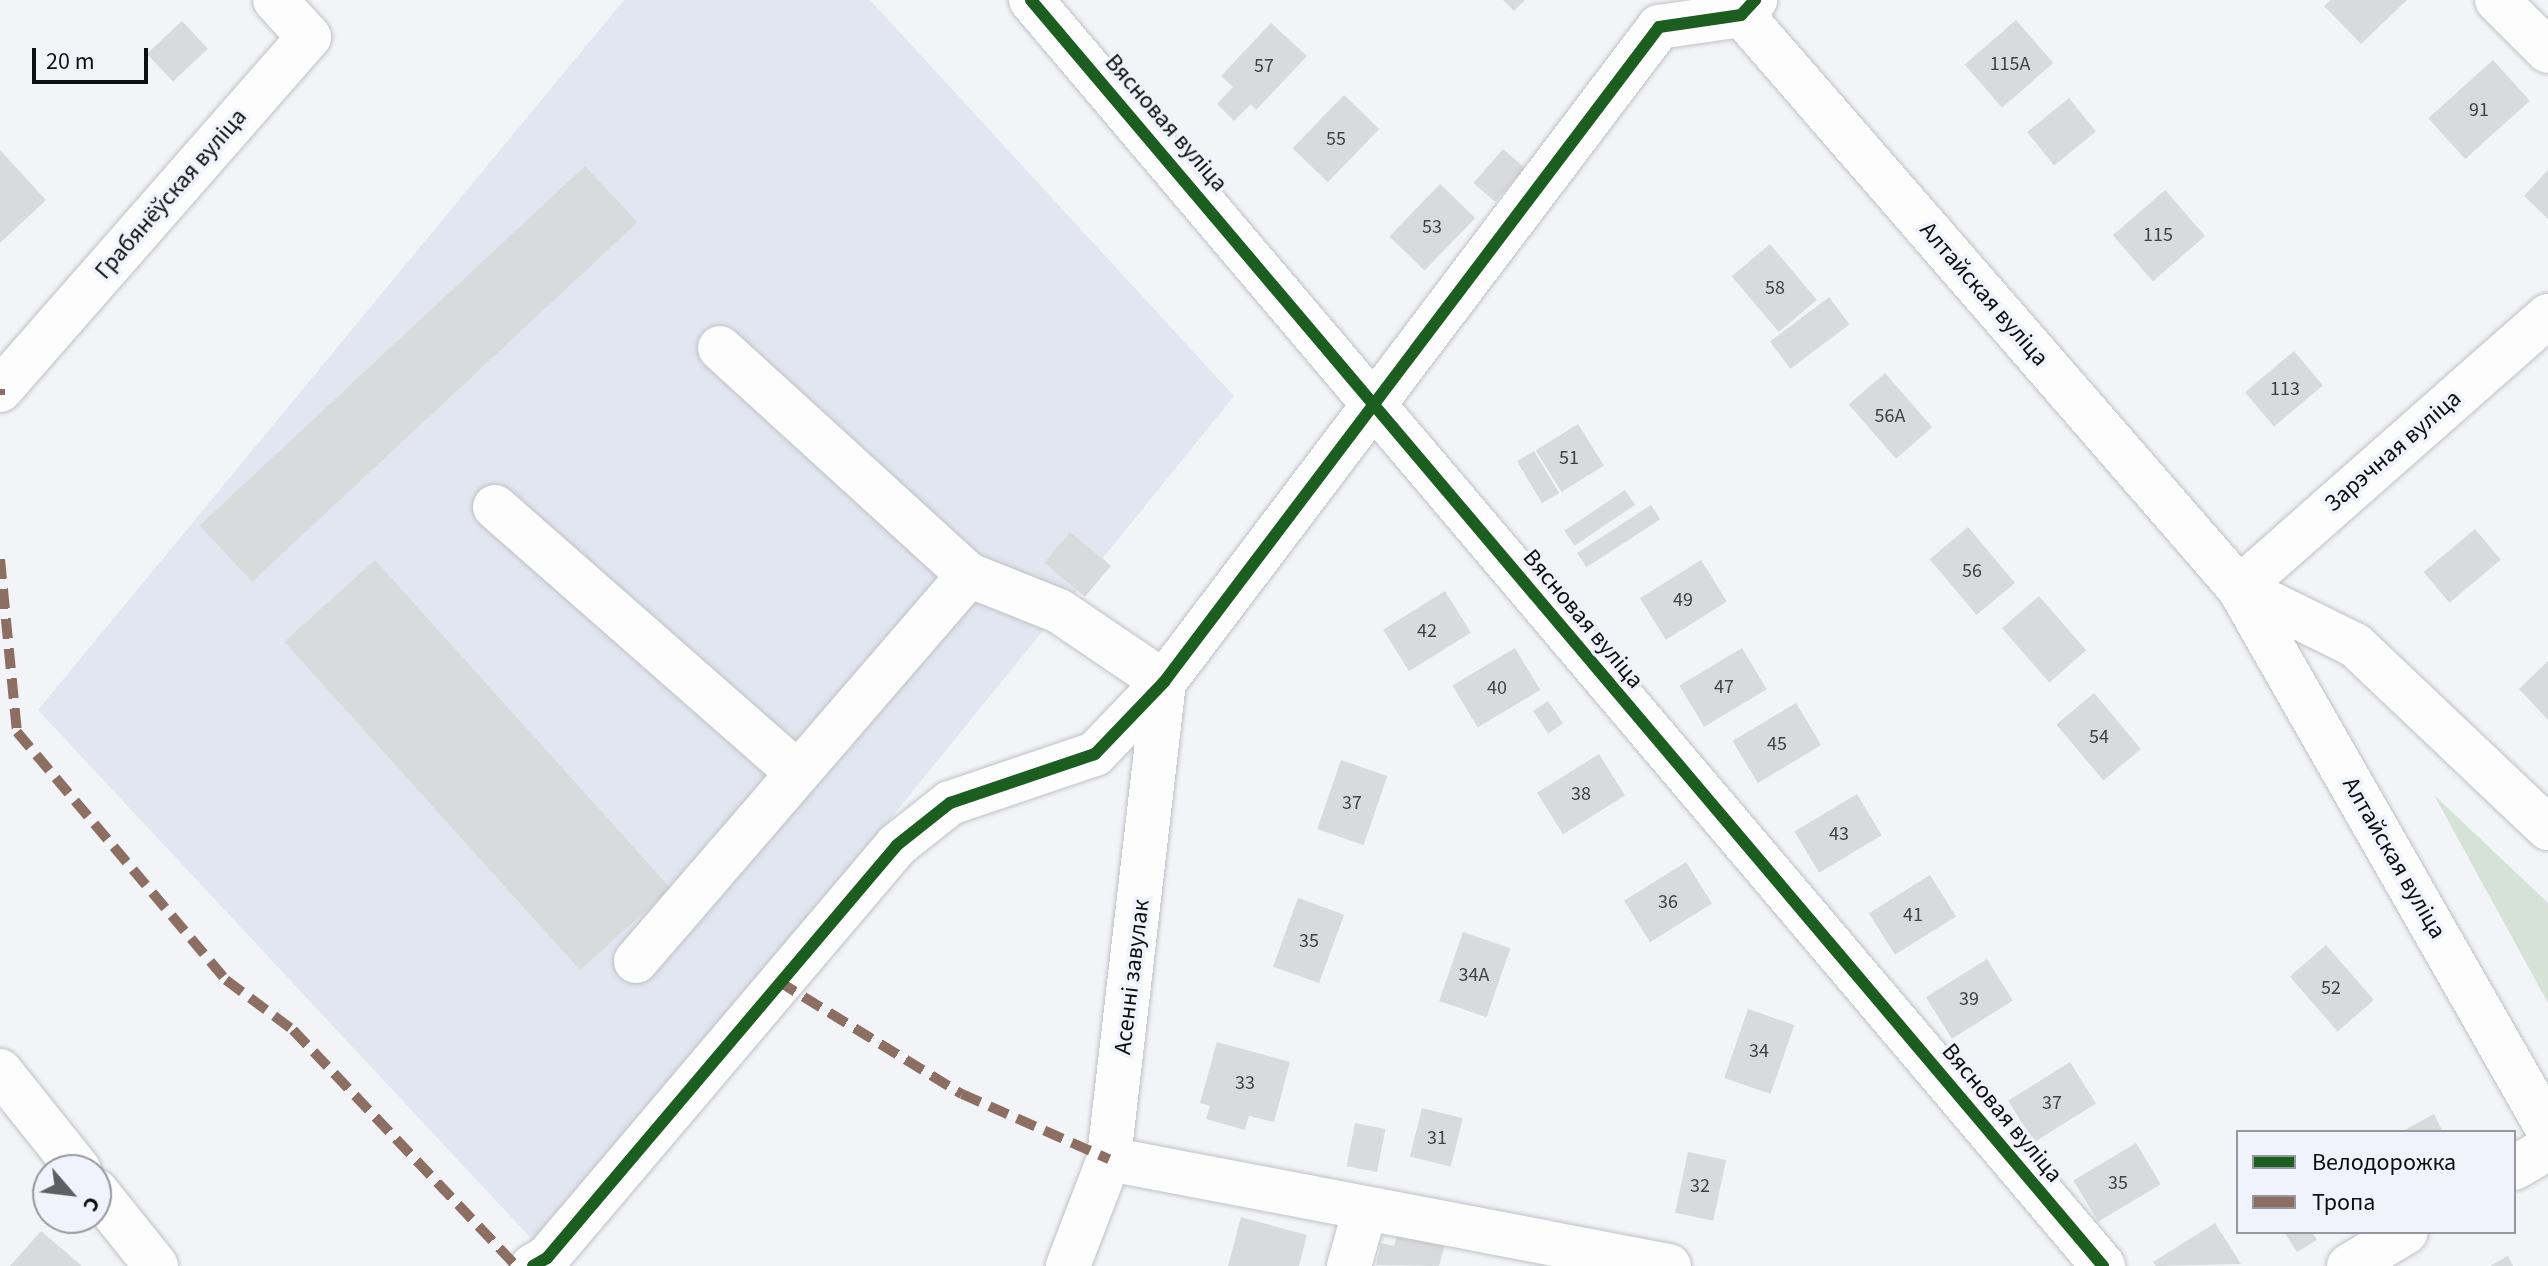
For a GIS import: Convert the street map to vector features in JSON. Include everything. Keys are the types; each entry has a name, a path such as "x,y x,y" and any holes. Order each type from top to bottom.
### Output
{"street":[{"name":"Грабянёўская вуліца","path":"0,389 309,37 275,0"},
{"name":"Вясновая вуліца","path":"1031,0 2103,1266"},
{"path":"2497,0 2548,51"},
{"path":"533,1266 547,1258 897,845 950,803 1095,754 1164,682 1371,403 1659,27 1742,5"},
{"name":"Алтайская вуліца","path":"1742,5 2239,588 2548,1129"},
{"name":"Зарэчная вуліца","path":"2239,588 2548,316"},
{"path":"720,348 969,575 1059,611 1164,682"},
{"path":"495,507 798,773"},
{"path":"636,961 969,575"},
{"name":"Алтайская вуліца","path":"2239,588 2355,645 2548,828"},
{"name":"Асенні завулак","path":"1068,1266 1109,1159 1164,682"},
{"path":"0,1071 66,1154"},
{"path":"2516,1167 2548,1148"},
{"path":"1109,1159 1669,1266"},
{"path":"1349,1266 1365,1210"},
{"path":"112,1211 156,1266"},
{"path":"2349,1266 2403,1234"}],"shaded area":[{"path":"624,0 870,0 1234,396 1103,558 1111,566 1085,596 1077,590 1059,611 541,1249 38,710"},
{"path":"2434,795 2548,903 2548,1003"}],"building":[{"path":"1503,0 1525,0 1514,11"},
{"path":"2331,0 2407,0 2361,44 2324,6"},
{"path":"2016,20 2053,63 2002,108 1965,65"},
{"path":"182,21 208,49 173,82 147,54"},
{"path":"1271,23 1307,56 1256,110 1251,104 1234,121 1217,104 1233,87 1221,76"},
{"path":"2493,60 2530,101 2465,159 2428,118"},
{"path":"1344,95 1379,129 1328,182 1293,148"},
{"path":"2069,98 2096,131 2054,165 2027,132"},
{"path":"1503,149 1525,168 1495,202 1473,183"},
{"path":"0,150 46,200 0,243"},
{"path":"585,166 638,222 252,582 200,525"},
{"path":"2548,170 2548,219 2524,196"},
{"path":"1440,184 1475,218 1425,271 1389,237"},
{"path":"2165,190 2205,236 2153,281 2113,235"},
{"path":"1770,244 1817,300 1779,332 1732,276"},
{"path":"1829,297 1849,324 1790,369 1770,342"},
{"path":"2294,351 2323,385 2274,427 2245,392"},
{"path":"1885,373 1932,427 1896,459 1849,404"},
{"path":"1578,424 1604,466 1562,492 1536,450"},
{"path":"1534,451 1559,493 1542,503 1517,461"},
{"path":"1625,490 1635,505 1575,546 1564,531"},
{"path":"1651,505 1660,519 1586,567 1577,553"},
{"path":"1968,527 2015,583 1977,615 1930,559"},
{"path":"2475,529 2501,560 2449,603 2424,572"},
{"path":"1070,532 1111,566 1085,597 1044,563"},
{"path":"375,560 671,888 580,970 284,642"},
{"path":"1701,560 1727,602 1666,640 1640,598"},
{"path":"1445,591 1471,633 1409,671 1383,630"},
{"path":"2039,596 2086,650 2049,682 2002,628"},
{"path":"1515,648 1540,690 1478,728 1452,686"},
{"path":"1742,648 1767,689 1704,727 1679,686"},
{"path":"2548,661 2548,720 2519,689"},
{"path":"2094,693 2141,749 2103,780 2056,724"},
{"path":"1548,701 1563,723 1548,733 1533,711"},
{"path":"1796,703 1821,745 1758,783 1733,741"},
{"path":"1599,754 1625,796 1563,834 1537,793"},
{"path":"1341,760 1387,776 1364,845 1317,829"},
{"path":"1857,794 1882,835 1819,873 1794,832"},
{"path":"1686,862 1712,904 1650,942 1624,901"},
{"path":"1930,875 1956,917 1895,955 1869,913"},
{"path":"1298,898 1344,915 1319,983 1273,967"},
{"path":"1463,932 1510,948 1487,1017 1439,1001"},
{"path":"2326,945 2374,1000 2338,1032 2290,976"},
{"path":"1987,959 2013,1001 1952,1039 1926,997"},
{"path":"1748,1009 1794,1025 1771,1094 1724,1078"},
{"path":"1217,1042 1290,1062 1274,1122 1249,1116 1245,1130 1206,1119 1210,1106 1200,1103"},
{"path":"2070,1062 2096,1104 2034,1142 2008,1101"},
{"path":"1422,1108 1463,1118 1451,1167 1410,1157"},
{"path":"2434,1114 2442,1130 2405,1130"},
{"path":"1355,1123 1385,1129 1377,1172 1347,1166"},
{"path":"2136,1143 2161,1184 2098,1222 2073,1181"},
{"path":"1688,1152 1726,1160 1713,1221 1675,1213"},
{"path":"1241,1217 1307,1235 1299,1266 1228,1266"},
{"path":"2215,1223 2241,1264 2156,1266 2153,1262"},
{"path":"1400,1226 1447,1238 1439,1266 1376,1265 1381,1243 1394,1246"},
{"path":"38,1234 45,1234 82,1266 10,1266"},
{"path":"2285,1234 2313,1234 2317,1240 2297,1252"},
{"path":"2508,1256 2513,1266 2490,1266"}],"marked path":[{"path":"0,389 0,395"},
{"path":"0,559 17,732 226,980 293,1030 516,1266"},
{"path":"778,981 962,1094 1109,1159"}],"cycle path":[{"path":"1031,0 2103,1266"},
{"path":"533,1266 547,1258 897,845 950,803 1095,754 1164,682 1659,27 1741,15 1755,0"}]}
